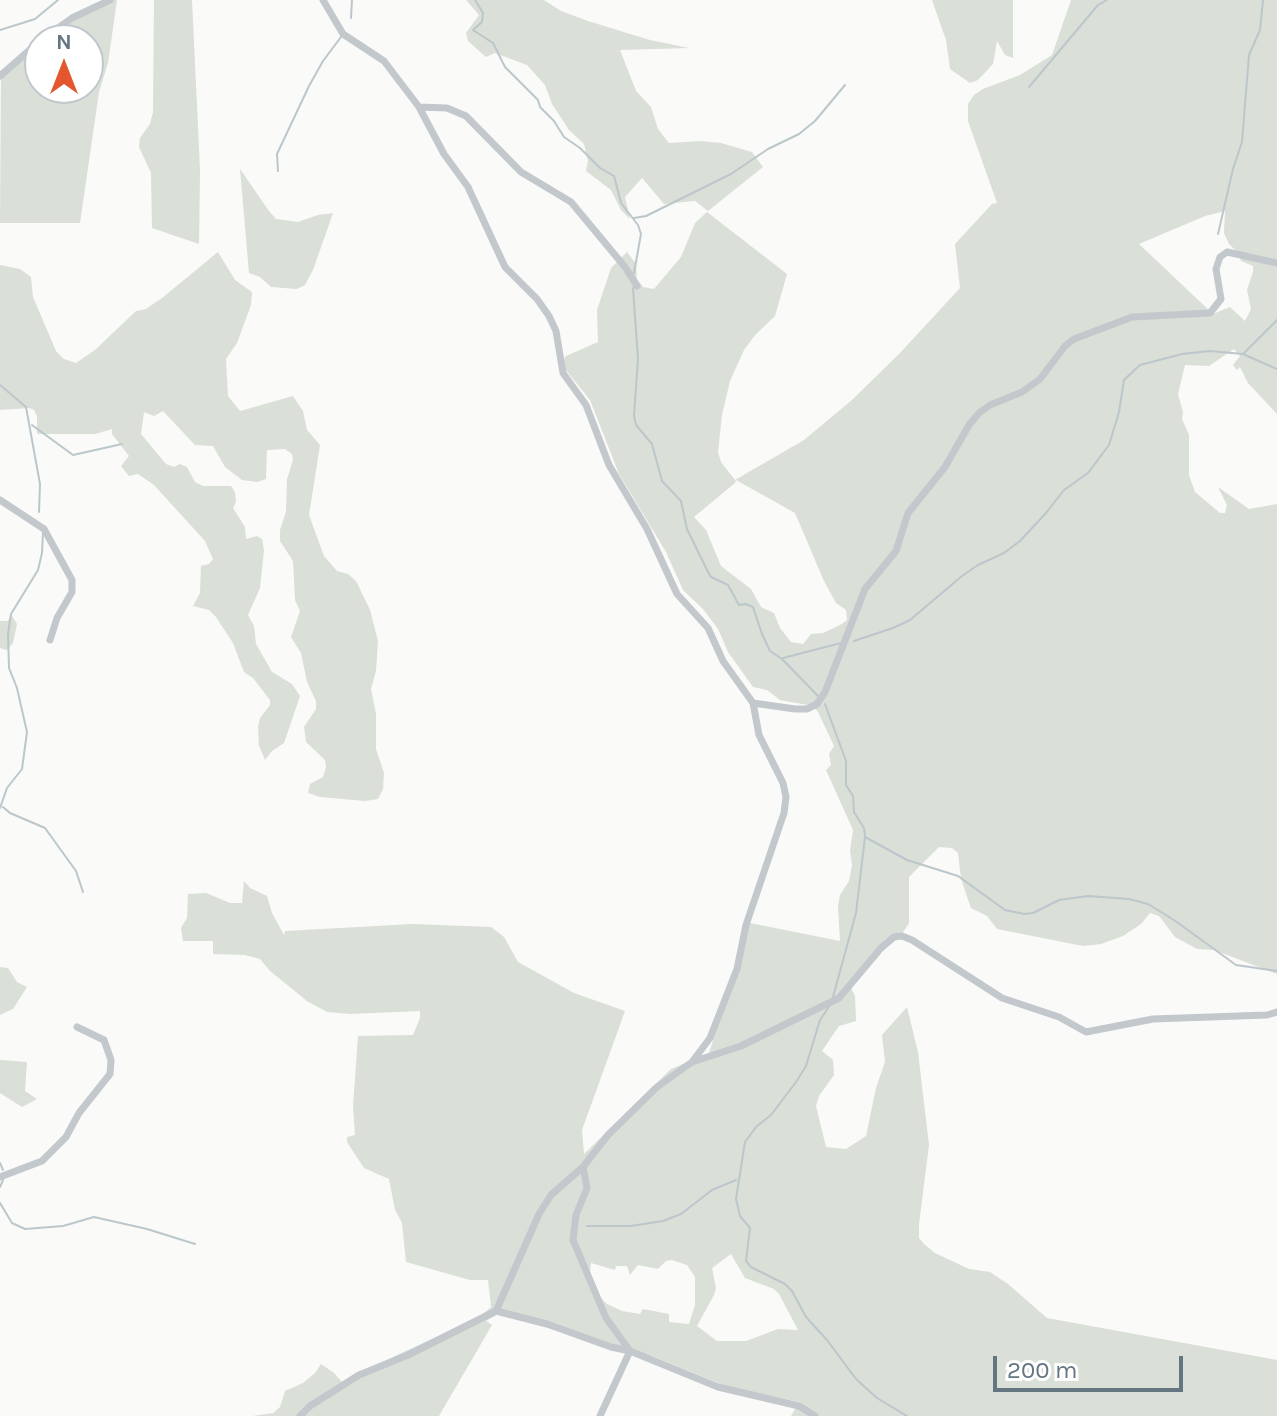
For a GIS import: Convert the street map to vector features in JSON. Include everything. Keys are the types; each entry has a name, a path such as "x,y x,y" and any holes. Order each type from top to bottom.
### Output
{"street":[{"path":"63,24 110,0"},
{"path":"300,1416 310,1406 359,1375 408,1355 496,1311 539,1214 551,1195 583,1167 608,1135 657,1087 692,1062 707,1045 730,990 746,925 786,806 785,791 759,735 753,703 723,661 708,628 677,594 647,529 620,488 599,445 586,405 563,373 556,331 549,316 537,299 505,267 468,187 444,154 419,107 384,61 343,34 323,0"},
{"path":"0,76 24,54"},
{"path":"419,107 447,108 466,116 521,172 571,202 637,286"},
{"path":"753,703 795,709 807,709 817,704 825,692 865,589 896,551 908,513 945,467 979,413 1022,392 1040,379 1074,339 1132,317 1210,313 1221,299 1216,269 1220,257 1227,252 1277,263"},
{"path":"0,500 44,529 72,580 72,592 57,618 50,640"},
{"path":"692,1062 741,1046 839,998 881,948 898,936 925,948 992,993 1059,1017 1086,1032 1153,1019 1267,1015 1277,1012"},
{"path":"0,1177 42,1161 66,1137 79,1113 110,1074 111,1060 104,1040 77,1027"},
{"path":"583,1167 587,1188 576,1215 573,1240 606,1318 630,1351"},
{"path":"496,1311 630,1351 705,1383 799,1406 815,1416"},
{"path":"600,1416 630,1351"}],"shaded area":[{"path":"110,0 117,0 104,76 104,24 66,24"},
{"path":"154,0 192,0 200,170 199,244 152,228 151,173 139,147 140,138 150,124 153,112"},
{"path":"466,0 544,0 561,11 588,21 689,48 620,50 636,91 651,107 658,129 669,143 721,143 752,152 763,167 708,211 695,201 664,204 642,178 625,197 630,219 621,210 611,190 586,171 588,161 584,144 569,130 552,104 545,85 527,65 495,53 486,57 468,41 466,33 479,15"},
{"path":"932,0 1013,0 1013,58 1005,55 997,41 993,64 978,80 970,83 950,69 946,40"},
{"path":"1071,0 1277,0 1277,414 1248,383 1240,367 1237,370 1233,365 1240,356 1234,349 1209,366 1185,365 1178,394 1182,419 1189,435 1189,475 1195,492 1220,513 1225,513 1227,505 1218,487 1249,509 1277,504 1277,974 1214,950 1197,949 1175,937 1159,916 1150,913 1141,924 1123,936 1101,944 1083,946 997,929 987,916 971,908 961,879 958,853 952,848 939,847 909,877 909,923 902,934 879,949 851,988 855,996 856,1021 839,1026 822,1051 833,1060 834,1075 819,1096 816,1106 826,1147 846,1149 866,1136 885,1062 882,1035 907,1007 918,1052 929,1145 919,1224 919,1238 924,1244 935,1253 969,1269 990,1272 1047,1318 1277,1360 1277,1416 791,1416 799,1402 728,1387 652,1356 498,1314 486,1321 492,1325 439,1416 253,1416 273,1413 280,1407 285,1391 303,1383 321,1364 343,1383 478,1318 491,1307 488,1280 470,1280 406,1262 402,1223 395,1210 389,1179 364,1168 347,1142 347,1137 355,1135 353,1106 358,1036 413,1035 420,1011 327,1012 307,1001 260,959 213,954 213,941 183,941 181,928 187,918 188,894 206,893 230,903 242,903 244,881 250,888 267,896 284,935 285,931 413,924 491,927 504,937 518,962 574,993 625,1011 582,1130 584,1154 671,1069 709,1053 750,923 840,941 838,906 840,895 849,881 853,830 826,770 831,765 829,754 834,746 818,712 813,706 780,700 767,690 753,687 728,652 718,629 683,590 666,552 619,474 590,400 565,369 564,360 566,356 598,342 597,310 611,268 627,252 636,264 637,279 643,287 654,289 681,257 695,223 707,212 787,274 775,316 744,350 730,381 722,415 718,452 721,462 735,480 804,440 852,400 960,288 955,244 992,204 997,203 968,121 968,104 983,89 1020,75 1052,55","holes":["1225,211 1224,233 1229,244 1241,261 1253,266 1247,290 1251,309 1245,321 1230,307 1213,314 1139,244 1205,216","736,480 795,513 824,581 836,603 846,610 847,620 842,624 823,633 811,634 803,644 791,642 780,628 774,613 761,607 751,589 721,566 706,530 694,517","731,1254 745,1278 779,1294 798,1330 778,1329 746,1341 717,1341 697,1326 716,1288 712,1268","666,1261 687,1265 695,1277 695,1305 689,1324 669,1322 669,1314 643,1309 640,1314 622,1311 607,1304 596,1293 590,1272 591,1263 615,1270 616,1266 627,1266 630,1275 638,1265 658,1269"]},
{"path":"24,54 24,104 97,104 80,223 0,223 1,76"},
{"path":"240,169 276,219 298,222 333,213 305,285 297,289 271,287 260,277 249,273"},
{"path":"218,252 235,280 252,292 251,305 237,343 226,359 228,396 240,411 293,396 303,411 307,430 320,445 309,515 324,556 337,571 348,574 356,581 370,610 378,641 371,689 376,714 376,749 384,773 383,789 378,799 365,801 308,793 310,784 323,777 326,767 325,760 306,742 304,727 316,709 316,701 307,682 301,653 291,637 300,611 295,600 293,561 280,541 292,454 285,449 267,450 266,479 257,482 242,480 225,467 213,446 195,445 163,411 154,416 144,412 141,434 166,464 187,467 195,482 203,486 231,486 236,502 233,508 245,527 246,539 257,536 262,539 264,550 260,588 248,615 254,626 256,644 272,672 292,684 300,696 284,743 265,760 259,746 258,727 270,700 253,678 244,672 233,643 216,617 209,610 193,606 200,593 201,566 213,559 205,541 154,485 138,474 129,476 121,466 129,456 112,434 112,429 95,434 37,434 34,410 0,410 0,265 20,269 31,277 33,297 56,351 64,359 76,363 95,350 136,311 146,309 162,298"},
{"path":"12,616 17,624 13,643 7,650 0,648 0,621 7,621"},
{"path":"0,967 8,968 17,982 27,987 13,1009 0,1015"},
{"path":"0,1060 27,1062 25,1091 37,1099 22,1107 0,1093"}],"waterway":[{"path":"0,30 35,19 58,0"},
{"path":"351,18 352,0"},
{"path":"475,0 483,13 482,22 473,30 493,43 505,67 538,100 564,137 614,176 621,203 641,234 634,273"},
{"path":"1029,87 1098,5 1107,0"},
{"path":"1218,234 1242,142 1249,55 1260,30 1263,0"},
{"path":"278,171 277,154 309,86 341,37"},
{"path":"634,218 646,216 731,174 768,149 799,134 815,121 845,85"},
{"path":"633,288 638,359 636,425 652,444 662,481 681,501 687,529 711,577 728,585 739,605 753,607 770,651 818,696"},
{"path":"1244,353 1277,320"},
{"path":"854,641 910,620 962,576 1020,541 1064,490 1088,473 1109,445 1124,380 1140,365 1182,354 1210,351 1243,354 1277,369"},
{"path":"0,385 26,407 40,484 39,512"},
{"path":"32,425 73,455 122,444"},
{"path":"0,808 7,788 22,769 27,732 9,668 11,614 38,570 43,533"},
{"path":"783,658 841,643"},
{"path":"825,704 846,761 846,785 853,796 854,812 864,828 865,837 856,913 833,997"},
{"path":"3,807 45,828 76,871 83,892"},
{"path":"865,837 907,860 958,876 1005,910 1033,913 1059,900 1088,896 1129,899 1148,904 1174,920 1236,965 1277,971"},
{"path":"830,1005 820,1020 806,1066 771,1115 756,1127 745,1142 736,1199 740,1216 750,1228 746,1261 751,1267 785,1284 806,1317 856,1379 877,1398 907,1416"},
{"path":"0,1163 3,1170"},
{"path":"0,1187 3,1180"},
{"path":"587,1226 631,1226 663,1221 681,1214 712,1190 736,1180"},
{"path":"0,1203 12,1223 25,1229 63,1226 94,1217 195,1244"}]}
